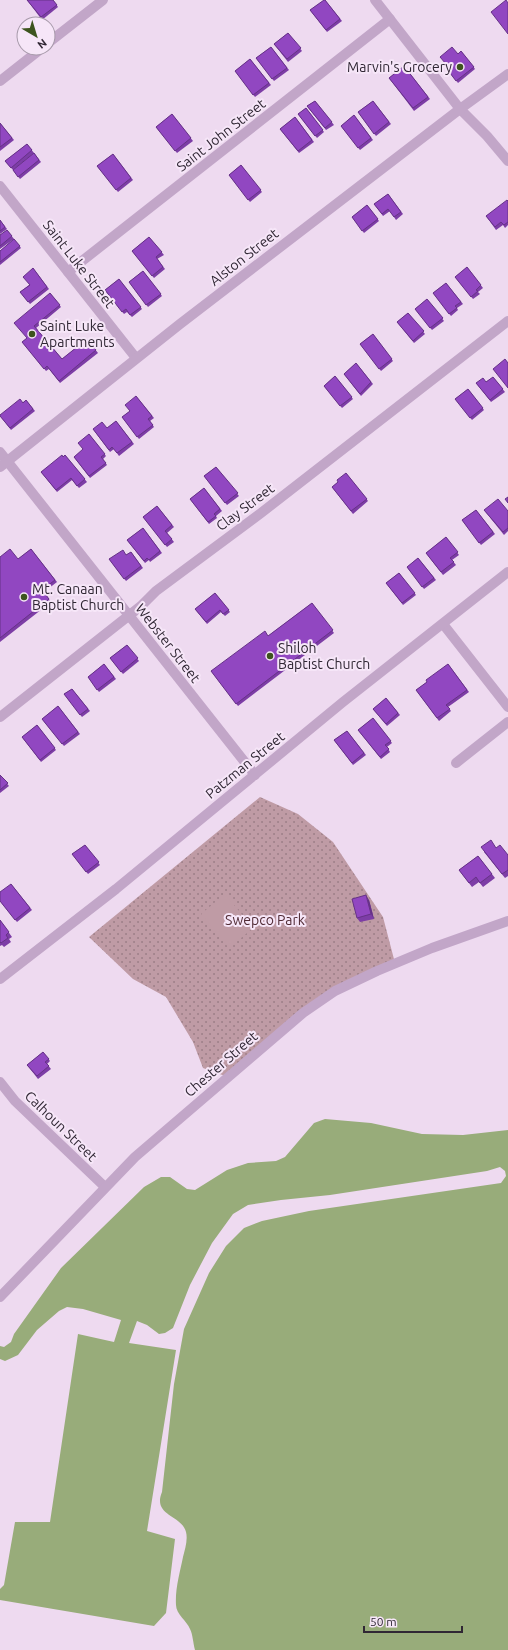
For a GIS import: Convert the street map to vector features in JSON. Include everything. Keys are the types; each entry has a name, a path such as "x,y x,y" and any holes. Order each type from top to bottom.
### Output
{"street":[{"path":"56,37 103,0"},
{"path":"375,0 460,109 487,136 508,161"},
{"name":"Saint John Street","path":"68,272 390,19"},
{"path":"0,81 32,56"},
{"name":"Alston Street","path":"4,464 136,358 460,109 508,74"},
{"name":"Saint Luke Street","path":"0,186 136,358"},
{"name":"Clay Street","path":"0,717 128,616 156,591 291,490 508,321"},
{"name":"Webster Street","path":"0,452 4,464 255,775"},
{"name":"Patzman Street","path":"0,979 110,894 343,702 508,572"},
{"path":"443,624 508,707"},
{"path":"456,763 508,722"},
{"name":"Chester Street","path":"0,1297 135,1157 309,1008 335,991 378,971 432,948 508,921"},
{"name":"Calhoun Street","path":"0,1082 15,1101 105,1187"}],"green space":[{"name":"Swepco Park","path":"260,797 298,814 333,842 383,917 395,963 335,991 228,1077 203,1068 193,1042 166,997 133,979 89,937"},
{"path":"225,894 253,928 229,948 201,914"}],"shaded area":[{"path":"325,1119 371,1123 422,1134 463,1135 508,1130 508,1650 195,1650 189,1626 176,1608 177,1587 187,1535 183,1526 164,1511 160,1500 174,1384 184,1329 209,1273 226,1246 244,1228 262,1221 309,1211 501,1183 506,1176 505,1171 500,1167 487,1171 330,1195 248,1205 233,1214 212,1243 190,1285 173,1328 165,1333 159,1334 147,1325 137,1321 129,1343 176,1350 147,1531 175,1539 166,1613 154,1626 0,1600 0,1589 4,1585 15,1522 50,1522 78,1334 114,1342 121,1320 83,1309 67,1307 59,1311 37,1330 18,1355 5,1361 0,1359 0,1346 4,1347 11,1342 14,1334 61,1268 144,1187 161,1177 170,1177 187,1189 195,1190 227,1170 248,1163 276,1161 285,1157 314,1123"}],"building":[{"path":"27,0 53,0 57,5 40,16"},
{"path":"324,0 340,19 326,30 310,10"},
{"path":"506,0 508,3 508,34 491,12"},
{"path":"288,33 301,48 287,59 274,44"},
{"path":"271,47 287,68 272,79 256,58"},
{"name":"Marvin's Grocery","path":"452,47 458,54 461,51 474,67 456,81 440,57"},
{"path":"250,59 269,83 253,95 235,71"},
{"path":"404,66 428,97 413,108 389,78"},
{"path":"315,101 332,122 325,128 307,106"},
{"path":"373,101 389,122 374,134 358,112"},
{"path":"306,108 323,130 315,136 298,114"},
{"path":"172,114 191,138 175,151 156,127"},
{"path":"354,115 371,138 358,148 341,126"},
{"path":"295,117 312,140 298,151 280,129"},
{"path":"0,123 12,138 0,147"},
{"path":"27,144 32,150 11,168 5,161"},
{"path":"34,153 39,160 18,177 13,170"},
{"path":"113,154 131,178 116,190 97,166"},
{"path":"241,165 261,190 248,200 229,175"},
{"path":"388,194 401,212 394,217 388,209 382,214 374,204"},
{"path":"507,200 508,222 504,225 501,222 495,227 486,216"},
{"path":"367,205 378,219 362,231 352,217"},
{"path":"0,220 5,227 0,231"},
{"path":"7,230 12,236 0,246 0,235"},
{"path":"149,237 162,252 156,257 163,267 152,276 132,251"},
{"path":"14,239 20,246 0,262 0,251"},
{"path":"467,267 481,285 476,290 478,291 471,297 455,277"},
{"path":"33,268 47,287 28,302 20,292 30,285 23,277"},
{"path":"143,271 161,294 146,305 129,282"},
{"path":"119,279 141,307 130,315 126,309 122,312 105,290"},
{"path":"446,283 461,302 455,306 457,308 449,314 433,293"},
{"name":"Saint Luke Apartments","path":"50,293 60,305 34,326 62,359 87,339 96,350 59,381 47,366 44,369 22,342 27,338 14,323"},
{"path":"427,299 443,318 430,328 415,309"},
{"path":"408,313 424,331 413,341 397,322"},
{"path":"373,334 392,359 379,369 360,344"},
{"path":"505,359 508,363 508,388 493,369"},
{"path":"356,363 371,382 360,394 344,374"},
{"path":"335,376 352,397 340,406 324,386"},
{"path":"493,377 503,389 490,400 476,383 483,378 486,382"},
{"path":"468,389 483,408 470,418 455,399"},
{"path":"136,396 152,416 148,419 153,425 137,437 122,417 130,411 125,405"},
{"path":"20,399 23,403 26,400 33,409 10,428 0,415"},
{"path":"116,421 132,442 117,453 112,447 109,450 93,429 102,422 107,428"},
{"path":"89,434 105,454 101,457 106,463 89,476 74,457 83,449 78,443"},
{"path":"62,455 63,457 65,455 85,479 77,486 71,478 56,490 41,472"},
{"path":"216,467 238,493 225,503 204,476"},
{"path":"346,473 367,499 351,511 332,487 338,482 337,480"},
{"path":"204,488 220,509 214,514 216,516 208,522 190,499"},
{"path":"498,499 508,511 508,528 503,532 484,510"},
{"path":"157,506 172,525 165,531 172,539 165,545 143,517"},
{"path":"476,510 493,532 479,543 462,520"},
{"path":"143,528 160,551 149,560 147,558 144,561 127,540"},
{"path":"446,537 458,552 450,558 454,562 441,572 426,553"},
{"name":"Mt. Canaan Baptist Church","path":"10,549 18,559 31,549 55,580 42,590 49,599 0,638 0,557"},
{"path":"123,550 126,555 131,552 141,566 124,579 109,559"},
{"path":"418,558 434,578 422,587 407,567"},
{"path":"399,573 415,593 402,603 386,583"},
{"path":"215,593 229,610 223,614 220,610 206,622 195,609"},
{"name":"Shiloh Baptist Church","path":"312,603 333,630 236,704 211,671 265,631 268,636"},
{"path":"127,645 138,658 121,672 110,658"},
{"path":"104,664 114,677 97,690 88,677"},
{"path":"448,664 467,690 446,705 450,709 437,718 416,690 427,682 426,680"},
{"path":"72,689 88,709 80,715 64,694"},
{"path":"386,698 398,713 386,724 373,709"},
{"path":"58,706 78,732 62,744 42,719"},
{"path":"373,718 391,741 385,745 389,749 380,757 358,730"},
{"path":"37,725 55,748 40,760 22,737"},
{"path":"347,731 364,753 352,763 334,740"},
{"path":"0,775 8,783 0,790"},
{"path":"491,840 496,848 500,845 508,855 508,870 502,874 481,847"},
{"path":"85,845 99,862 86,872 72,854"},
{"path":"478,856 492,874 480,883 476,877 469,883 459,870"},
{"path":"11,884 30,908 15,920 0,901 0,892"},
{"path":"366,895 371,914 357,918 352,899"},
{"path":"0,920 9,932 6,935 8,938 1,943 0,942"},
{"path":"43,1052 49,1059 45,1062 49,1066 37,1076 27,1065"}],"place":[{"name":"Marvin's Grocery","path":"460,67"},
{"name":"Saint Luke Apartments","path":"32,334"},
{"name":"Mt. Canaan Baptist Church","path":"24,597"},
{"name":"Shiloh Baptist Church","path":"270,656"}]}
